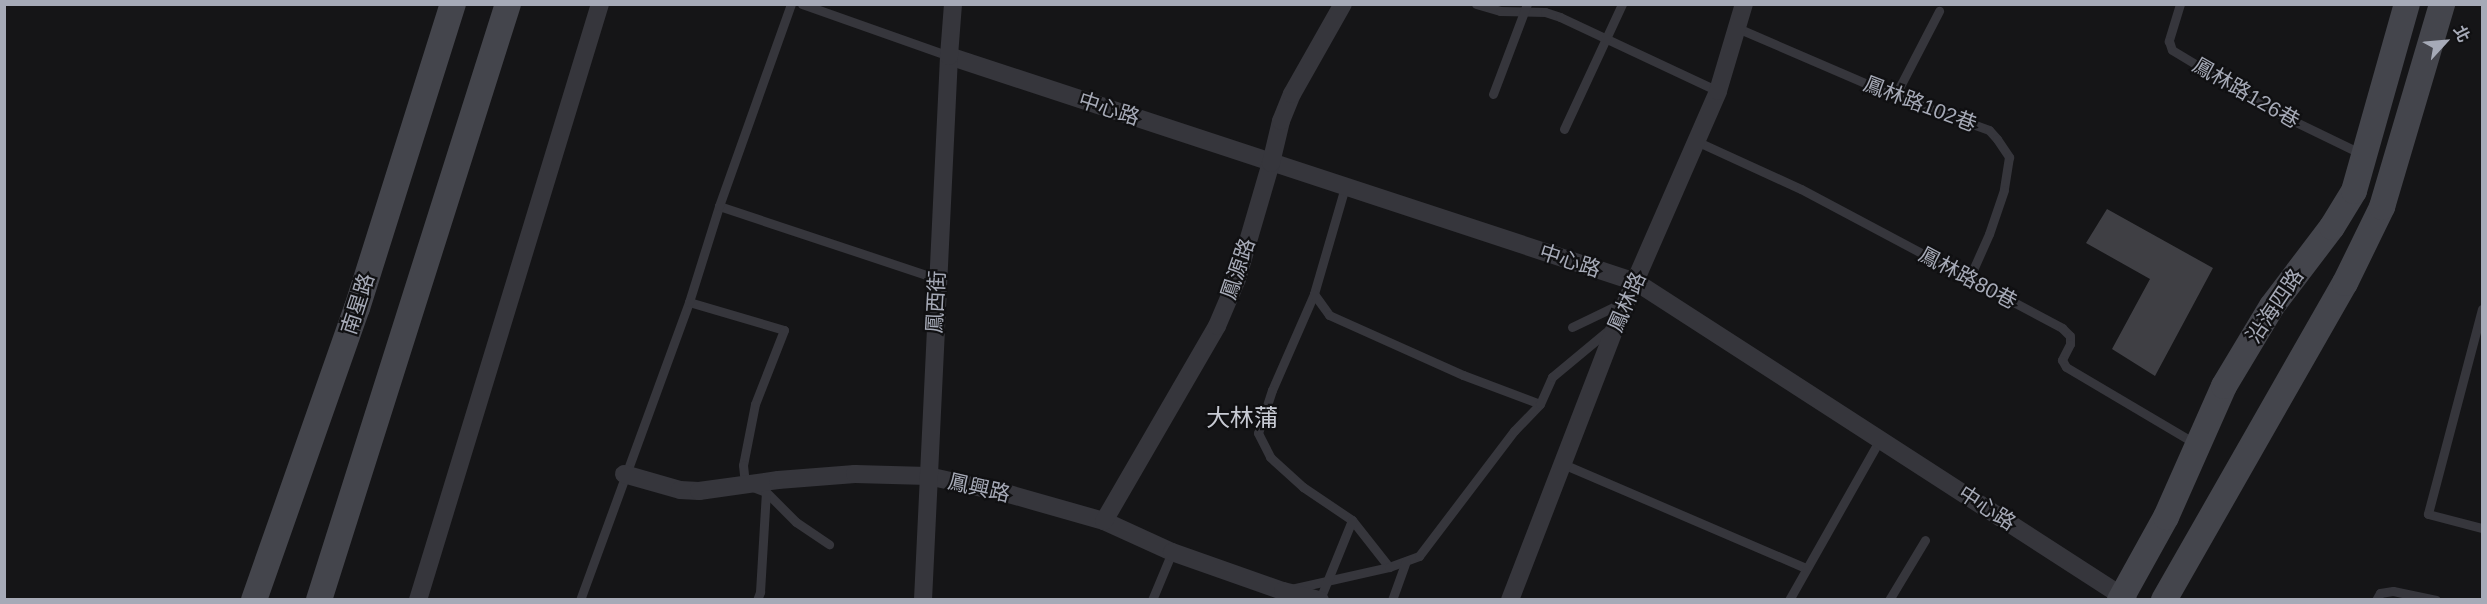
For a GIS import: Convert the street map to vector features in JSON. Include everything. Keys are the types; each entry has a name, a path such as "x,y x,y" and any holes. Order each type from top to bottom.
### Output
{"street":[{"name":"南星路","path":"254,600 357,308 453,4"},
{"path":"319,600 508,4"},
{"path":"418,600 600,4"},
{"name":"鳳西街","path":"923,600 953,4"},
{"name":"鳳源路","path":"1104,521 1216,326 1237,279 1281,121 1292,94 1342,4"},
{"name":"鳳林路","path":"1510,600 1616,325 1718,91 1735,27 1744,4"},
{"name":"沿海四路","path":"2123,598 2166,517 2224,386 2272,306 2332,227 2354,191 2407,4"},
{"path":"2164,600 2345,283 2382,207 2442,4"},
{"name":"中心路","path":"949,56 1636,282 2123,598"},
{"name":"鳳興路","path":"624,474 680,490 699,491 745,484 855,474 928,476 1009,494 1104,521 1172,552 1283,591 1320,599"}],"lane":[{"path":"580,600 624,474 690,302 719,206 791,4"},
{"path":"802,4 949,56"},
{"path":"1476,4 1500,11 1525,9 1560,16 1718,91"},
{"path":"1564,129 1622,4"},
{"name":"鳳林路126巷","path":"2180,4 2169,41 2172,50 2273,111 2364,155"},
{"path":"1493,94 1525,9"},
{"path":"1895,96 1939,11"},
{"name":"鳳林路102巷","path":"1735,27 1895,96 1989,130 2009,157 2004,190 1989,234 1969,279"},
{"name":"鳳林路80巷","path":"1696,141 1801,189 2062,328 2070,336 2070,344 2062,360 2066,367 2198,446"},
{"path":"1345,187 1314,294 1272,390 1258,433 1270,457 1302,487 1352,520 1389,567"},
{"path":"719,206 938,279"},
{"path":"1314,294 1329,315 1463,375 1540,404"},
{"path":"1572,327 1628,300"},
{"path":"690,302 784,330 755,404 743,465 745,484 766,492 795,522 829,544"},
{"path":"2482,309 2427,514 2482,528"},
{"path":"1283,591 1389,567 1419,556 1432,542 1514,431 1540,404 1552,377 1587,346 1616,325"},
{"path":"1789,600 1880,440"},
{"path":"1563,464 1806,568"},
{"path":"757,600 760,592 766,492"},
{"path":"1320,599 1352,520"},
{"path":"1889,600 1925,540"},
{"path":"1152,600 1172,552"},
{"path":"1392,600 1406,561"},
{"path":"2376,600 2380,593 2393,591 2436,600"}],"building":[{"path":"2107,209 2213,268 2155,376 2112,349 2150,279 2086,243"}],"district":[{"name":"大林蒲","path":"1242,418"}]}
